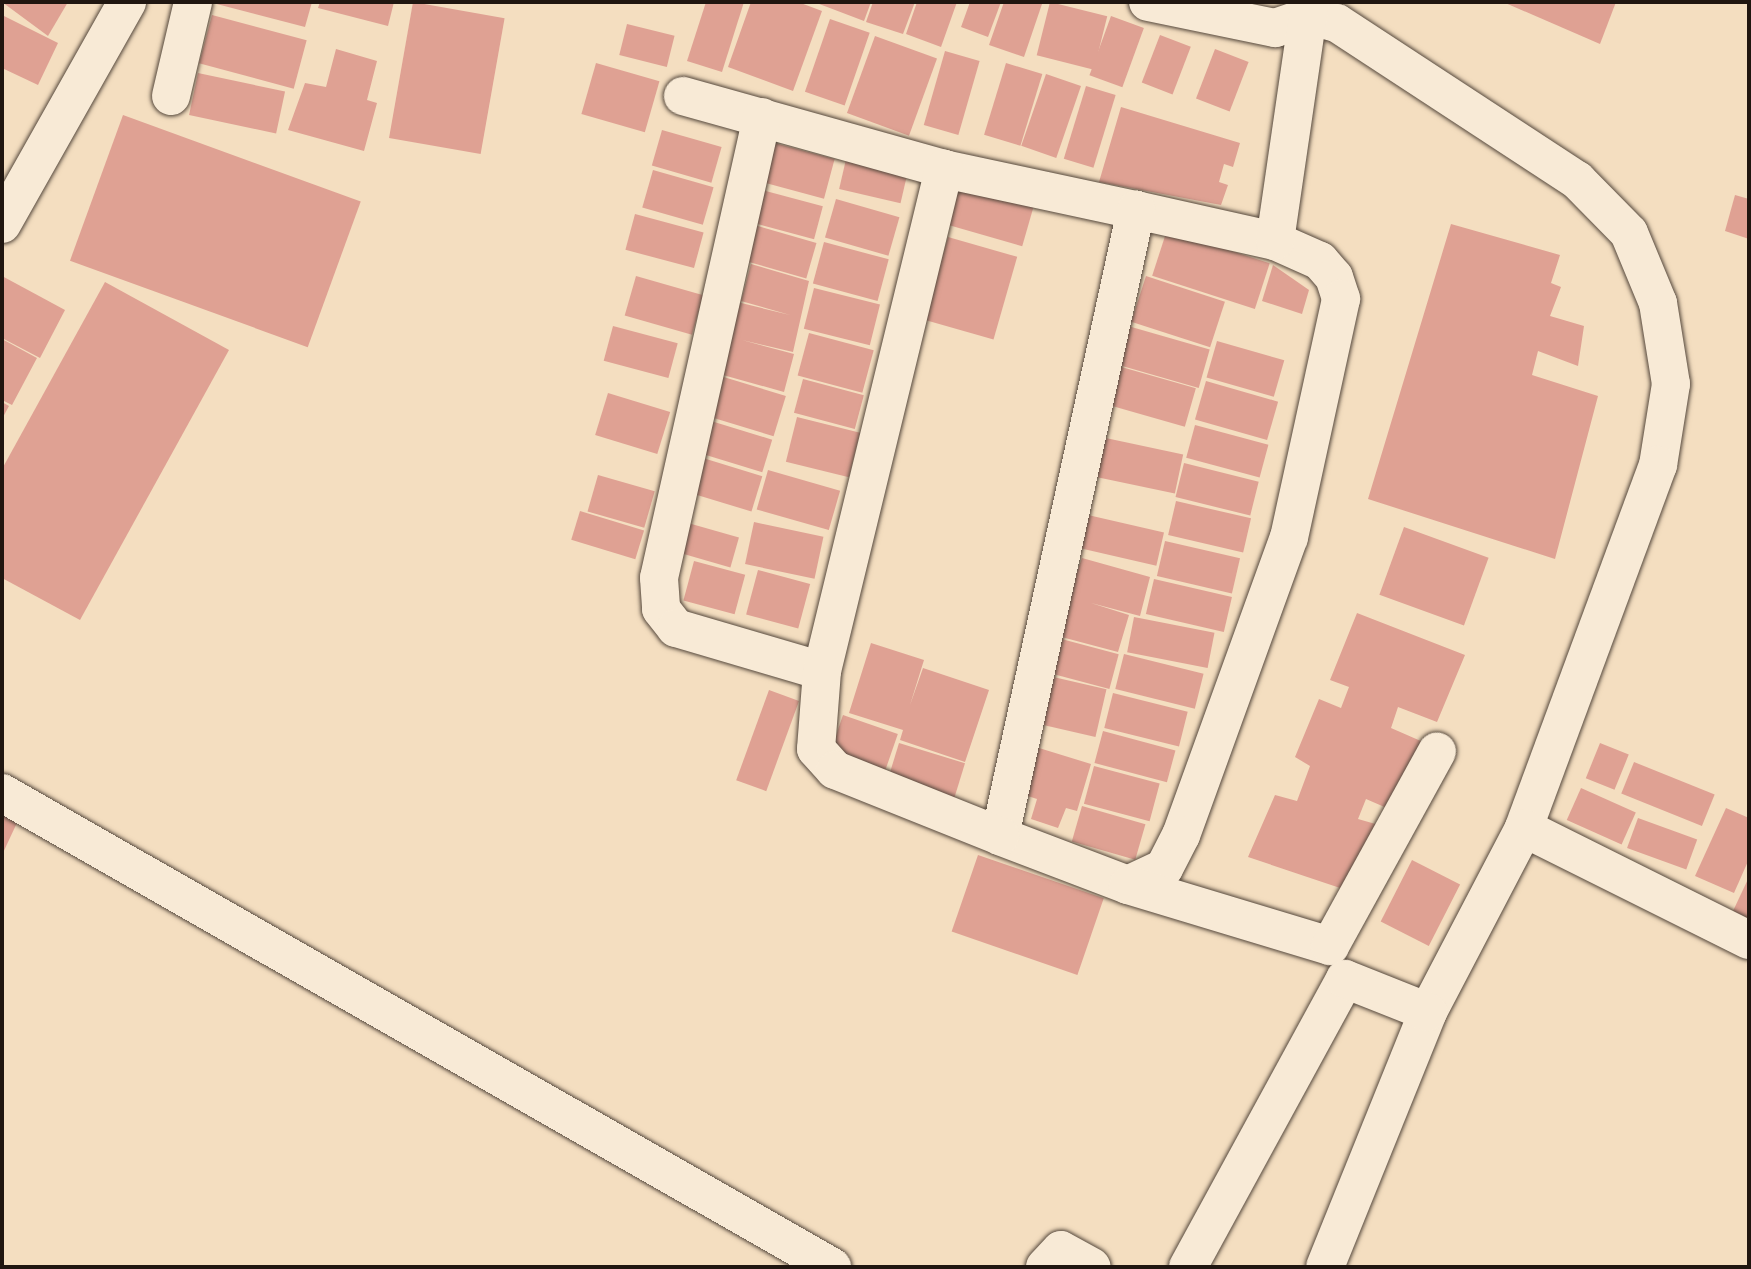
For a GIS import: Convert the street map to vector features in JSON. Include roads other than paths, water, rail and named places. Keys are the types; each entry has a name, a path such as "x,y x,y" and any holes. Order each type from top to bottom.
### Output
{"street":[{"path":"2,224 127,2"},
{"path":"171,96 193,2"},
{"path":"1148,2 1275,28 1310,9"},
{"path":"1275,241 1310,9"},
{"path":"1310,9 1365,41 1577,180 1629,233 1658,303 1671,384 1658,465 1524,828 1428,1012 1325,1267"},
{"path":"683,96 944,169 1275,241 1320,261 1341,299 1289,537 1181,835 1164,868 1128,885"},
{"path":"762,117 659,578 661,609 676,628 822,671"},
{"path":"944,169 822,671 816,749 835,770 1000,836 1128,885 1277,936 1330,946 1437,751"},
{"path":"1000,836 1019,721 1136,210"},
{"path":"2,793 831,1267"},
{"path":"1524,828 1749,940"},
{"path":"1188,1267 1345,979 1428,1012"},
{"path":"1045,1267 1061,1250 1092,1267"}]}
